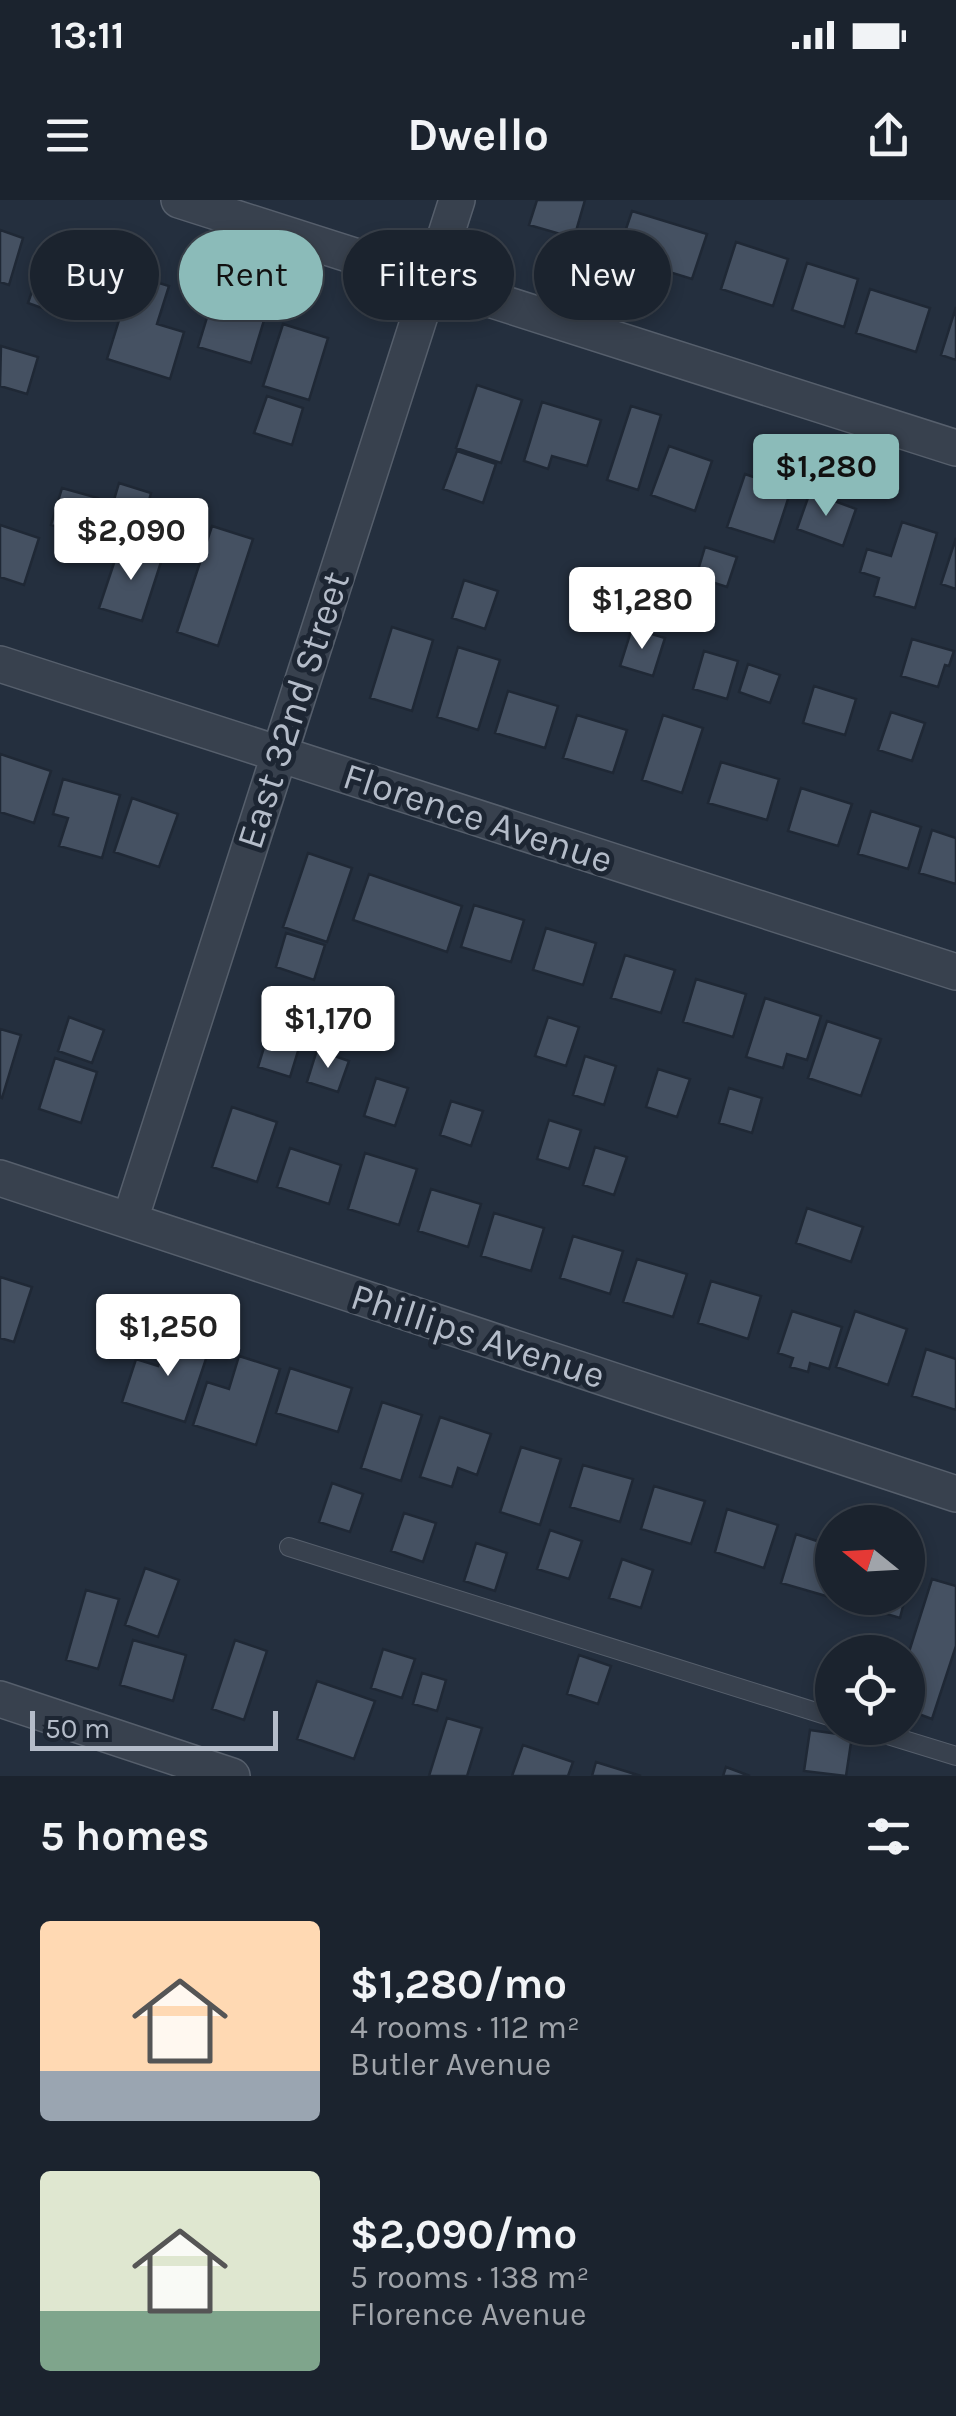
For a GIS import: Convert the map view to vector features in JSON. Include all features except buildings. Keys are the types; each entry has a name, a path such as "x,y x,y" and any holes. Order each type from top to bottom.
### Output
{"street":[{"path":"179,200 343,252"},
{"name":"East 32nd Street","path":"447,230 456,200"},
{"path":"514,307 956,448"},
{"name":"East 32nd Street","path":"130,1220 418,320"},
{"name":"Florence Avenue","path":"0,664 956,972"},
{"name":"Phillips Avenue","path":"0,1178 956,1494"},
{"path":"0,1699 232,1776"}],"lane":[{"path":"288,1547 815,1712"},
{"path":"920,1745 956,1756"}]}
